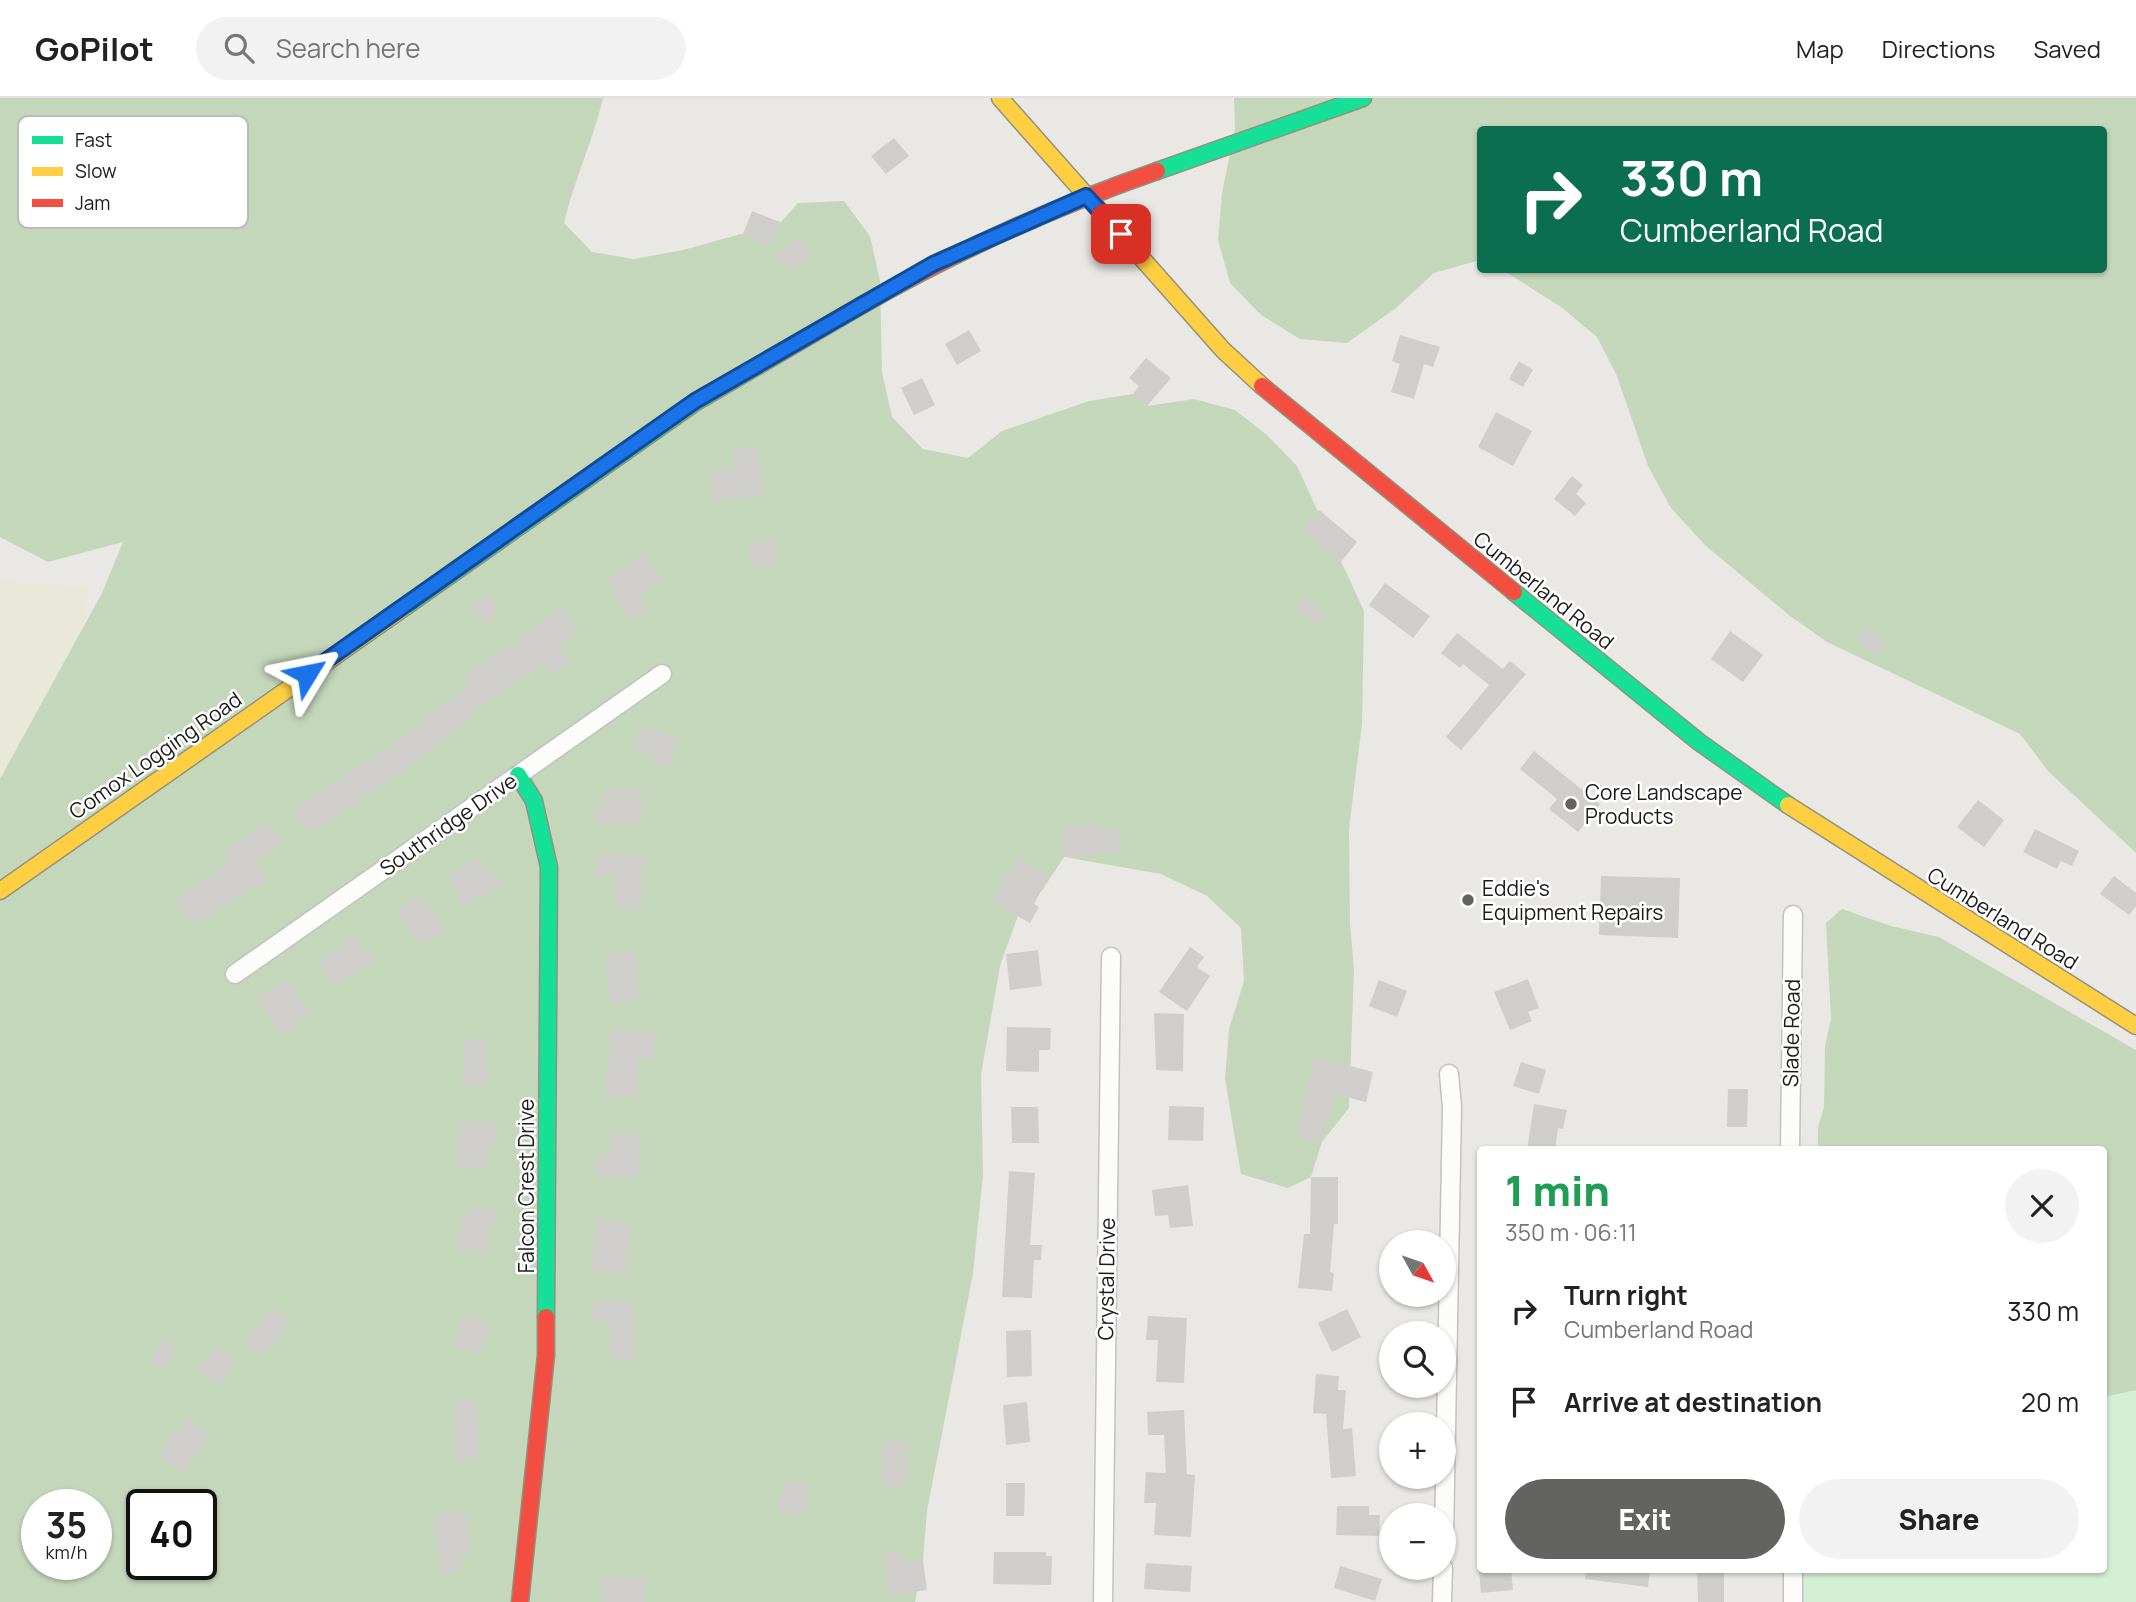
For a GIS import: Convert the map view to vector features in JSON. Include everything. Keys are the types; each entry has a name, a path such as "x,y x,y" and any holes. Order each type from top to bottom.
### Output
{"street":[{"name":"Cumberland Road","path":"1000,98 1223,350 1270,395 1699,742 1818,826 2136,1026"},
{"name":"Comox Logging Road","path":"0,891 695,401 933,264 1086,196 1363,98"},
{"name":"Southridge Drive","path":"235,974 662,674"},
{"name":"Falcon Crest Drive","path":"519,775 534,801 549,867 546,1355 520,1602"},
{"name":"Slade Road","path":"1790,1146 1793,915"},
{"name":"Crystal Drive","path":"1103,1602 1111,957"},
{"path":"1445,1503 1452,1107 1449,1074"},
{"path":"1793,1573 1793,1602"},
{"path":"1443,1580 1443,1602"}],"green space":[{"path":"0,98 603,98 564,223 592,252 634,259 683,250 780,223 798,203 844,201 870,236 880,281 882,372 892,417 923,449 968,458 1002,431 1089,401 1133,394 1147,406 1194,399 1235,410 1267,435 1297,466 1364,611 1362,724 1349,829 1350,924 1354,969 1349,1108 1322,1142 1311,1177 1288,1188 1241,1174 1225,1079 1229,1029 1244,981 1241,928 1207,896 1161,874 1064,857 1041,892 1024,899 1000,966 981,1075 983,1175 973,1273 927,1511 923,1560 915,1602 0,1602 0,779 102,593 123,542 48,562 0,537"},
{"path":"1234,98 2136,98 2136,853 2048,771 2020,734 1827,642 1790,616 1706,546 1671,508 1648,466 1617,376 1597,337 1561,307 1508,273 2107,273 2107,126 1477,126 1477,261 1434,273 1396,308 1347,343 1300,339 1261,315 1230,283 1218,240 1222,193 1235,128"},
{"path":"0,580 87,589 83,629 116,629 0,806"},
{"path":"1842,909 1891,926 1939,937 2136,1050 2136,1602 2107,1573 2107,1146 1818,1146 1818,1127 1824,1107 1825,1046 1831,1019 1826,923"},
{"path":"2136,1390 2136,1602 1793,1602 1793,1573 2107,1573 2107,1396"}],"building":[{"path":"894,138 909,156 886,174 871,156"},
{"path":"752,211 780,222 771,245 743,234"},
{"path":"799,238 811,256 789,271 777,253"},
{"path":"969,330 981,351 957,365 945,344"},
{"path":"1400,335 1440,347 1433,367 1424,364 1414,399 1391,392 1400,364 1392,361"},
{"path":"1146,358 1171,378 1147,406 1133,394 1139,386 1129,378"},
{"path":"1519,361 1533,370 1523,387 1509,379"},
{"path":"922,378 935,405 914,415 901,388"},
{"path":"1496,412 1532,431 1513,466 1478,447"},
{"path":"757,446 763,495 714,500 710,472 736,469 733,449"},
{"path":"1572,476 1583,485 1576,494 1586,503 1575,516 1554,499"},
{"path":"1319,510 1357,542 1340,563 1302,531"},
{"path":"773,539 777,564 752,568 749,543"},
{"path":"645,556 660,582 638,595 647,609 629,619 605,579"},
{"path":"1385,583 1430,616 1413,638 1369,605"},
{"path":"485,595 500,607 486,624 471,612"},
{"path":"1305,597 1326,615 1317,626 1296,608"},
{"path":"561,607 579,630 558,647 570,661 553,675 543,663 470,713 472,716 412,764 309,834 292,810 405,736 469,685 463,676 509,644 511,648"},
{"path":"1868,626 1887,644 1875,656 1856,638"},
{"path":"1730,631 1763,655 1743,682 1711,659"},
{"path":"1457,633 1503,669 1510,661 1526,674 1461,750 1446,737 1489,685 1463,664 1460,668 1441,653"},
{"path":"640,727 678,736 670,768 654,764 656,755 634,750"},
{"path":"1534,751 1600,804 1578,832 1549,809 1557,799 1520,769"},
{"path":"604,789 642,789 641,824 595,823 595,805 604,805"},
{"path":"1978,800 2004,820 1984,847 1957,827"},
{"path":"268,823 282,842 255,862 267,878 194,925 176,899 230,862 222,852"},
{"path":"1101,824 1101,832 1119,830 1121,852 1064,857 1061,827"},
{"path":"2035,829 2079,851 2072,866 2061,861 2057,869 2023,852"},
{"path":"596,854 643,856 641,909 615,908 616,876 595,875"},
{"path":"1016,858 1049,876 1034,904 1039,907 1030,923 992,902"},
{"path":"478,859 484,871 491,868 500,885 464,905 448,875"},
{"path":"1601,876 1680,878 1678,938 1599,935"},
{"path":"2114,876 2136,893 2136,906 2129,915 2100,894"},
{"path":"420,894 446,930 422,947 396,911"},
{"path":"357,936 374,960 334,987 318,962"},
{"path":"1190,947 1204,957 1197,967 1210,976 1187,1011 1159,992"},
{"path":"1038,950 1042,986 1010,990 1006,954"},
{"path":"635,951 639,1001 610,1004 606,954"},
{"path":"287,979 310,1014 281,1034 257,998"},
{"path":"1528,979 1539,1008 1528,1012 1532,1021 1510,1030 1494,992"},
{"path":"1379,980 1407,991 1397,1017 1369,1006"},
{"path":"1154,1013 1184,1014 1183,1071 1156,1070"},
{"path":"1007,1027 1051,1028 1050,1050 1039,1050 1039,1072 1006,1071"},
{"path":"610,1030 656,1033 654,1058 639,1057 637,1098 606,1096"},
{"path":"464,1039 487,1040 486,1086 463,1086"},
{"path":"1315,1057 1373,1072 1366,1102 1335,1094 1322,1142 1295,1136"},
{"path":"1521,1062 1546,1070 1539,1094 1513,1086"},
{"path":"1728,1089 1748,1089 1747,1127 1727,1127"},
{"path":"1534,1104 1567,1110 1563,1129 1558,1128 1556,1146 1528,1146"},
{"path":"1169,1106 1204,1107 1203,1141 1168,1140"},
{"path":"1011,1107 1038,1107 1039,1143 1012,1143"},
{"path":"460,1122 496,1123 495,1149 486,1148 485,1168 458,1167"},
{"path":"611,1132 641,1134 638,1178 594,1175 596,1156 609,1157"},
{"path":"1009,1171 1035,1173 1030,1245 1042,1245 1041,1260 1034,1260 1032,1298 1002,1297"},
{"path":"1311,1177 1338,1177 1338,1224 1334,1224 1330,1272 1334,1273 1332,1291 1298,1288 1304,1234 1310,1234"},
{"path":"1188,1185 1193,1226 1170,1228 1168,1215 1155,1216 1152,1190"},
{"path":"470,1208 497,1210 495,1231 488,1230 486,1252 458,1250 461,1217 470,1217"},
{"path":"597,1220 631,1224 625,1274 591,1270"},
{"path":"633,1301 634,1359 609,1359 609,1321 593,1321 593,1302"},
{"path":"273,1308 290,1323 262,1355 245,1341"},
{"path":"1347,1309 1361,1337 1332,1352 1318,1323"},
{"path":"464,1314 490,1322 480,1353 454,1345"},
{"path":"1148,1316 1187,1318 1184,1383 1156,1382 1158,1340 1146,1340"},
{"path":"1031,1330 1032,1376 1007,1377 1006,1331"},
{"path":"162,1338 177,1345 167,1367 150,1362"},
{"path":"217,1346 236,1362 218,1385 198,1368"},
{"path":"1316,1374 1339,1376 1338,1390 1346,1390 1343,1429 1352,1428 1356,1476 1331,1478 1326,1414 1313,1413"},
{"path":"477,1400 479,1459 456,1460 454,1401"},
{"path":"1027,1402 1030,1442 1006,1445 1003,1405"},
{"path":"1184,1410 1187,1474 1195,1475 1191,1537 1154,1535 1156,1503 1144,1503 1146,1472 1166,1473 1164,1435 1148,1435 1147,1412"},
{"path":"187,1418 210,1436 181,1473 158,1454"},
{"path":"881,1442 907,1442 907,1487 881,1486"},
{"path":"785,1481 809,1486 803,1516 778,1511"},
{"path":"1006,1483 1025,1483 1024,1516 1006,1516"},
{"path":"1337,1506 1369,1506 1369,1515 1379,1515 1379,1536 1336,1535"},
{"path":"465,1511 472,1553 459,1555 461,1569 442,1572 433,1516"},
{"path":"901,1550 902,1562 923,1560 927,1590 889,1595 884,1552"},
{"path":"994,1552 1046,1552 1046,1556 1052,1556 1051,1585 993,1584"},
{"path":"1146,1563 1192,1566 1190,1592 1144,1589"},
{"path":"1340,1566 1382,1580 1375,1601 1334,1588"},
{"path":"1479,1573 1511,1573 1513,1590 1481,1593"},
{"path":"1586,1573 1650,1573 1648,1587 1585,1579"},
{"path":"1697,1573 1724,1573 1724,1602 1698,1602"},
{"path":"645,1578 645,1602 604,1602 603,1579"}],"traffic: fast":[{"path":"1157,171 1363,98"},
{"path":"405,607 696,402 862,305"},
{"path":"1514,592 1699,742 1788,805"},
{"path":"518,775 534,801 549,867 546,1317"}],"traffic: slow":[{"path":"1000,98 1223,350 1262,386"},
{"path":"0,891 405,607"},
{"path":"1788,805 2136,1026"}],"traffic: jam":[{"path":"862,305 933,266 1006,231 1157,171"},
{"path":"1262,386 1514,592"},
{"path":"520,1602 546,1355 546,1317"}],"place":[{"name":"Core Landscape Products","path":"1571,804"},
{"name":"Eddie's Equipment Repairs","path":"1468,900"}],"route":[{"path":"307,674 695,401 933,264 1086,196 1121,234"}]}
